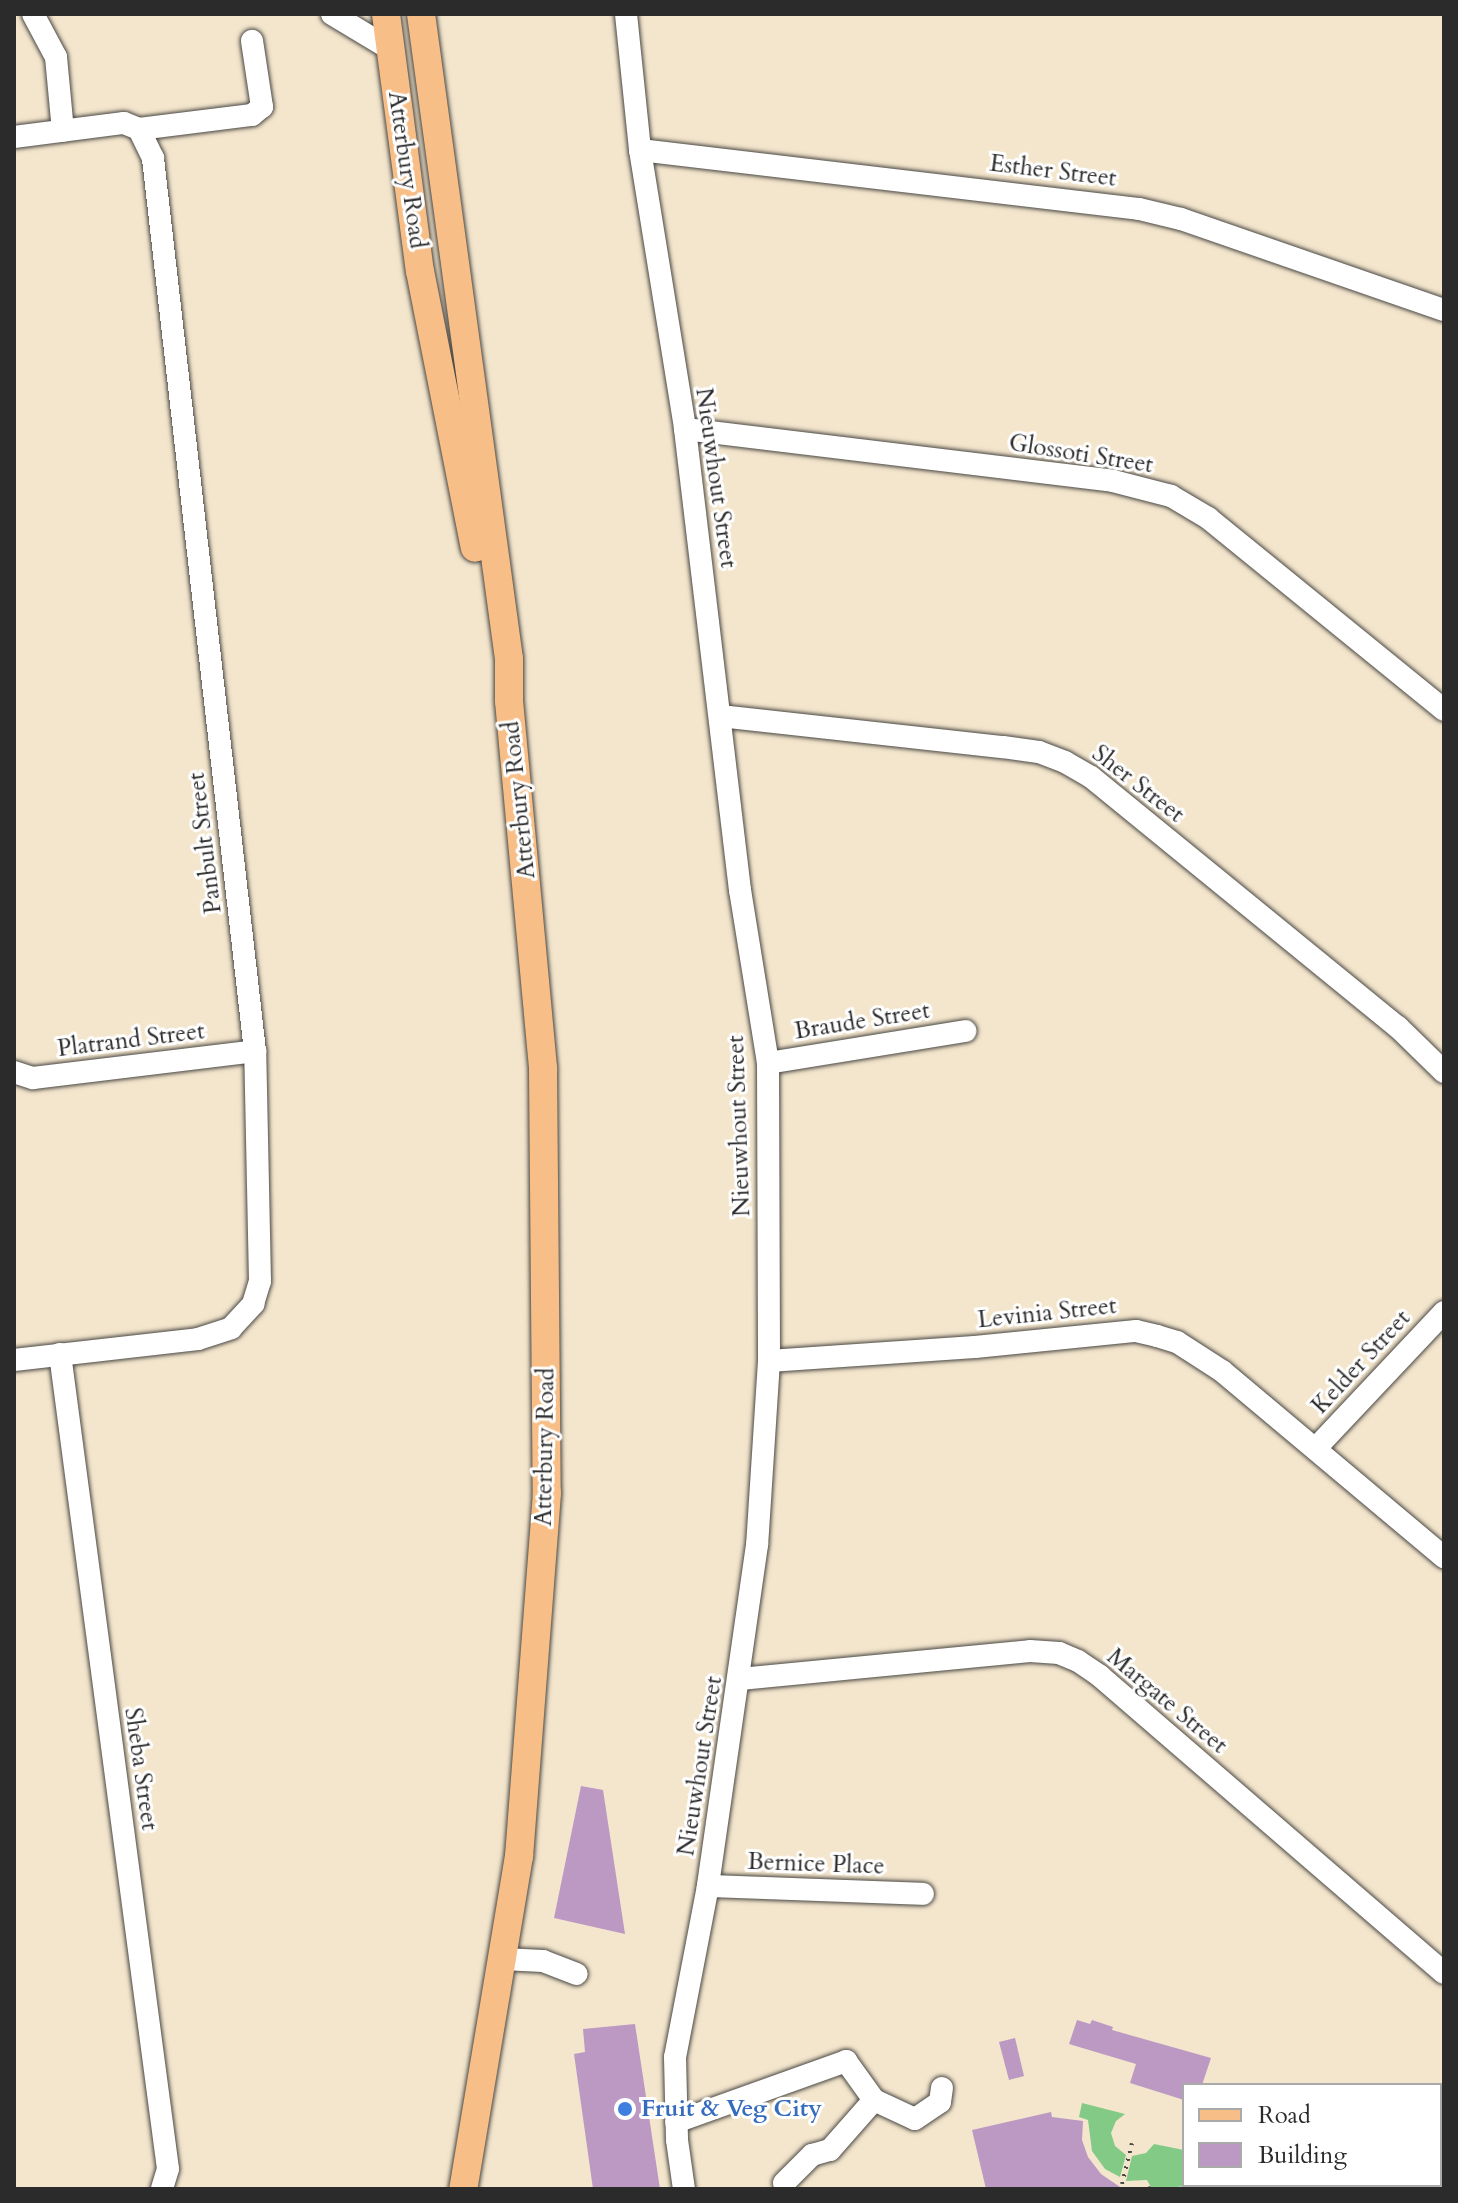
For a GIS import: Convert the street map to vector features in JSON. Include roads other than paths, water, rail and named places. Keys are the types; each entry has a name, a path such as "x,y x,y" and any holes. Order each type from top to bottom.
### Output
{"main road":[{"name":"Atterbury Road","path":"386,14 420,271 495,659 509,701"},
{"name":"Atterbury Road","path":"421,14 509,659 509,701 543,1068 547,1493 519,1856 463,2189"}],"street":[{"path":"33,14 56,57 63,131"},
{"path":"332,14 390,49"},
{"name":"Nieuwhout Street","path":"626,14 640,150 685,429 740,890 768,1063 769,1361 757,1545 708,1886 675,2057 676,2122 684,2189"},
{"path":"14,137 124,123 139,129 258,112 262,107 252,41"},
{"name":"Panbult Street","path":"14,1360 198,1339 231,1328 253,1304 260,1281 255,1051 153,158 139,129"},
{"name":"Esther Street","path":"640,150 1139,209 1181,219 1444,310"},
{"name":"Glossoti Street","path":"685,429 1113,481 1171,496 1208,518 1444,710"},
{"name":"Sher Street","path":"720,716 1003,747 1039,752 1065,762 1091,777 1398,1027 1444,1072"},
{"name":"Braude Street","path":"768,1063 965,1031"},
{"name":"Platrand Street","path":"14,1072 33,1078 255,1051"},
{"name":"Kelder Street","path":"1316,1448 1444,1312"},
{"name":"Levinia Street","path":"769,1361 975,1347 1136,1331 1177,1342 1197,1353 1316,1448 1444,1557"},
{"name":"Sheba Street","path":"60,1354 168,2169 162,2189"},
{"name":"Margate Street","path":"740,1679 1030,1651 1059,1653 1100,1676 1444,1973"},
{"name":"Bernice Place","path":"708,1886 923,1894"},
{"path":"503,1959 543,1961 577,1974"},
{"path":"676,2122 846,2061 874,2100 915,2119 940,2102 942,2088"},
{"path":"784,2183 812,2155 830,2150 874,2100"}],"place":[{"name":"Fruit & Veg City","path":"625,2109"}]}
